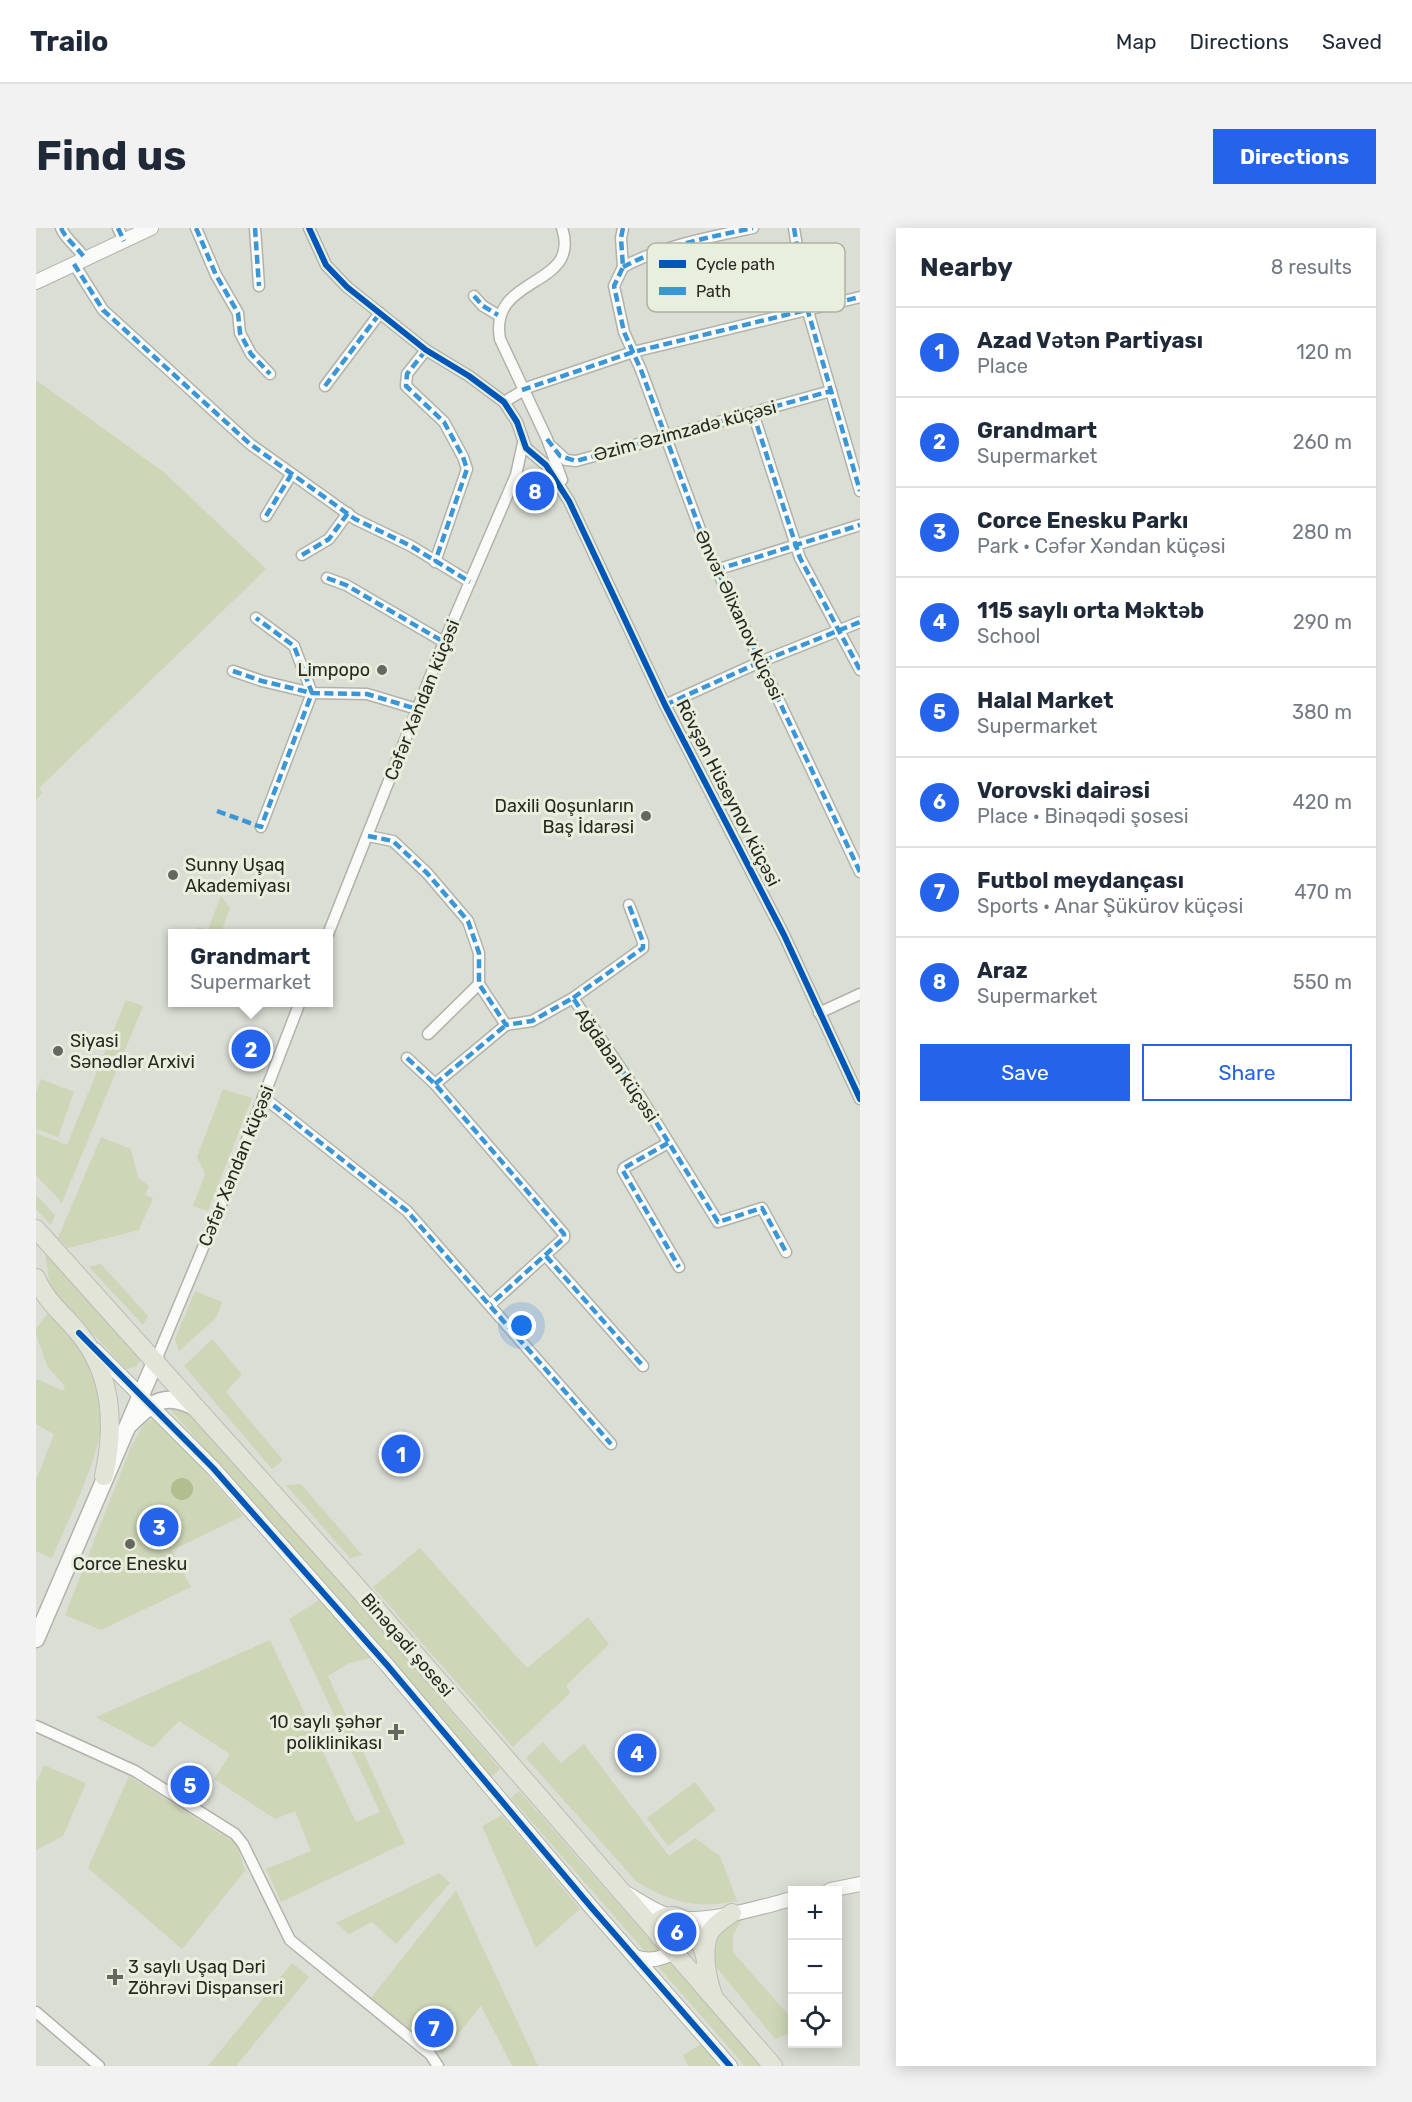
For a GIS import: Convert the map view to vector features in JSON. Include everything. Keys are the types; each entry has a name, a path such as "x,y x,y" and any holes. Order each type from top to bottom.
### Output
{"main road":[{"name":"Binəqədi şosesi","path":"36,1228 152,1367 200,1410 659,1936 684,1935 715,2000 773,2066"},
{"path":"36,1278 50,1303 79,1333 101,1372 110,1405 112,1436 104,1476"},
{"path":"36,1639 125,1428 146,1400 152,1367"},
{"path":"146,1400 176,1399 200,1410"},
{"path":"715,2000 707,1966 710,1933 732,1913"},
{"path":"659,1936 656,1923 662,1918 684,1935 707,1966"}],"street":[{"path":"62,228 78,247 79,262 99,305 239,435 291,475 348,513 470,582"},
{"path":"36,282 79,262 121,234 152,228"},
{"path":"255,228 259,286"},
{"path":"309,228 326,265 346,286 426,350 500,399 517,422 523,443 529,452 546,465 569,501"},
{"path":"562,228 566,245 561,260 511,299 498,315 500,339 547,439 569,501"},
{"path":"623,228 621,238 623,267 647,257"},
{"path":"683,243 709,233 753,228"},
{"path":"794,228 796,243"},
{"path":"198,229 216,274 238,313 240,333 251,354 270,374"},
{"name":"Ənvər Əlixanov küçəsi","path":"623,267 616,278 614,294 624,332 716,570 860,872"},
{"path":"474,296 483,306 498,315"},
{"path":"845,300 860,297"},
{"path":"325,386 380,312"},
{"path":"500,399 633,352 791,312"},
{"path":"808,312 860,491"},
{"path":"426,350 407,375 406,386 444,422 463,457 467,470 435,562"},
{"name":"Əzim Əzimzadə küçəsi","path":"547,439 556,453 570,461 666,438 831,391"},
{"path":"753,413 796,546 860,670"},
{"path":"519,467 528,459 537,457 546,450 547,439"},
{"name":"Cəfər Xəndan küçəsi","path":"329,929 368,836 444,642 519,467 523,443"},
{"path":"266,516 291,475"},
{"name":"Rövşən Hüseynov küçəsi","path":"569,501 665,705 784,935 860,1099"},
{"path":"302,555 329,539 348,513"},
{"path":"716,570 860,525"},
{"path":"327,578 346,585 444,642"},
{"path":"256,618 294,646 312,693 261,827"},
{"path":"665,705 760,662 860,622"},
{"path":"233,671 262,681 312,693 367,694 417,709"},
{"path":"368,836 393,841 427,873 468,921 479,952 479,984 506,1025 435,1084"},
{"path":"573,998 643,948 644,942 629,905"},
{"path":"428,1034 479,984"},
{"path":"819,1012 860,994"},
{"name":"Ağdaban küçəsi","path":"506,1025 532,1021 573,998 641,1098 718,1222 762,1208 786,1252"},
{"name":"Cəfər Xəndan küçəsi","path":"152,1367 298,1007"},
{"path":"407,1058 435,1084 564,1234 564,1238 546,1256 491,1304"},
{"path":"263,1097 407,1211 491,1304 611,1444"},
{"path":"668,1143 624,1168 623,1171 679,1267"},
{"path":"546,1256 643,1366"},
{"path":"79,1333 213,1468 387,1665 730,2066"},
{"path":"122,1377 138,1381 152,1367"},
{"path":"36,1726 135,1771 235,1834 243,1844 290,1940 430,2054 438,2066"},
{"path":"842,1888 860,1884"},
{"path":"618,1889 684,1935"},
{"path":"635,1957 649,1962 684,1935 732,1913 788,1900"},
{"path":"684,1935 732,1913"},
{"path":"36,2012 99,2066"}],"shaded area":[{"path":"36,380 165,473 266,569 39,788 42,793 36,800"},
{"path":"221,896 230,908 222,929 208,929"},
{"path":"126,1000 143,1006 62,1203 36,1175 36,1133 67,1145"},
{"path":"41,1079 74,1092 58,1137 36,1129 36,1093"},
{"path":"223,1089 252,1098 208,1211 193,1206 205,1174 197,1157"},
{"path":"101,1137 131,1149 138,1178 149,1186 145,1195 153,1198 139,1230 68,1248 58,1238"},
{"path":"36,1195 55,1215 51,1225 36,1209"},
{"path":"45,1252 141,1359 136,1367 126,1369 50,1288"},
{"path":"101,1264 148,1316 143,1325 89,1267"},
{"path":"195,1291 222,1302 216,1318 179,1351 175,1339"},
{"path":"48,1313 84,1355 99,1384 103,1402 102,1424 97,1447 80,1496 52,1558 36,1551 36,1480 54,1434 36,1424 36,1382 37,1379 63,1391 65,1386 47,1366 36,1334 36,1329"},
{"path":"212,1339 242,1374 226,1392 283,1460 272,1469 184,1366"},
{"path":"183,1407 341,1583 500,1769 490,1778 384,1655 349,1663 328,1676 405,1843 281,1902 266,1869 311,1851 295,1811 275,1819 214,1779 230,1754 179,1721 153,1748 96,1717 270,1640 356,1822 380,1812 289,1619 332,1592 169,1408"},
{"path":"153,1419 192,1457 243,1516 172,1550 191,1587 101,1630 65,1615 131,1447 144,1424"},
{"path":"182,1478 190,1481 193,1489 190,1497 182,1500 174,1497 171,1489 174,1481"},
{"path":"301,1484 362,1555 350,1558 286,1485"},
{"path":"420,1548 527,1668 588,1617 609,1644 566,1686 570,1693 513,1747 373,1587"},
{"path":"543,1742 561,1763 584,1744 669,1856 695,1838 720,1856 737,1901 709,1904 684,1902 661,1895 637,1882 526,1758"},
{"path":"44,1765 86,1783 63,1836 36,1850 36,1783"},
{"path":"129,1776 237,1844 245,1871 182,1949 88,1868"},
{"path":"695,1782 716,1810 668,1846 647,1818"},
{"path":"519,1791 761,2066 745,2066 511,1798"},
{"path":"502,1815 580,1909 536,1948 482,1826"},
{"path":"439,1873 450,1883 396,1944 372,1922 349,1934 336,1923"},
{"path":"456,1890 538,2066 512,2066 481,2006 442,2054 371,1998"},
{"path":"743,1918 733,1934 733,1952 788,2014 788,2034 775,2039 716,1967 714,1951 716,1938 725,1925"},
{"path":"292,1963 309,1977 236,2066 208,2066"},
{"path":"704,2042 724,2066 688,2066 683,2055"}],"marked path":[{"path":"61,228 85,259"},
{"path":"118,228 124,241"},
{"path":"196,228 216,275 238,313 240,333 251,354 270,374"},
{"path":"255,228 259,286"},
{"path":"623,228 621,238 623,267 614,286 624,332 641,370 708,551 860,872"},
{"path":"688,243 753,228"},
{"path":"794,228 796,243"},
{"path":"623,267 647,256"},
{"path":"74,264 103,310 250,444 355,519 411,546 470,582"},
{"path":"474,296 483,306 498,315"},
{"path":"845,301 860,297"},
{"path":"522,390 633,352 798,312"},
{"path":"808,312 860,491"},
{"path":"325,386 380,313"},
{"path":"426,350 407,374 406,386 444,422 467,469 435,562"},
{"path":"547,439 560,456 576,461 831,391"},
{"path":"753,413 800,558 860,670"},
{"path":"266,516 291,475"},
{"path":"302,555 329,539 348,513"},
{"path":"716,570 860,525"},
{"path":"327,578 346,585 444,642"},
{"path":"217,811 261,827 312,693 294,646 256,618"},
{"path":"665,705 760,662 860,622"},
{"path":"233,671 262,681 312,693 367,694 417,709"},
{"path":"368,836 393,841 427,873 468,921 479,953 479,984 506,1025 532,1021 573,998 641,1098 718,1222 762,1208 786,1252"},
{"path":"573,998 643,948 643,942 629,905"},
{"path":"435,1084 506,1025"},
{"path":"407,1058 435,1084 564,1234 564,1238 491,1304"},
{"path":"263,1097 407,1211 611,1444"},
{"path":"668,1143 624,1168 623,1171 679,1267"},
{"path":"546,1256 643,1366"}],"cycle path":[{"path":"309,228 326,265 347,287 426,350 469,376 504,402 517,422 526,448 546,465 569,501 665,705 784,935 860,1099"},
{"path":"79,1333 213,1468 387,1665 591,1907 730,2066"}],"place":[{"name":"Araz","path":"535,491"},
{"name":"Limpopo","path":"382,670"},
{"name":"Daxili Qoşunların Baş İdarəsi","path":"646,816"},
{"name":"Sunny Uşaq Akademiyası","path":"173,875"},
{"name":"Grandmart","path":"251,1049"},
{"name":"Siyasi Sənədlər Arxivi","path":"58,1051"},
{"name":"Azad Vətən Partiyası","path":"401,1454"},
{"name":"Corce Enesku Parkı","path":"159,1527"},
{"name":"Corce Enesku","path":"130,1544"},
{"name":"10 saylı şəhər poliklinikası","path":"396,1732"},
{"name":"115 saylı orta Məktəb","path":"637,1753"},
{"name":"Halal Market","path":"190,1785"},
{"name":"Vorovski dairəsi","path":"677,1932"},
{"name":"3 saylı Uşaq Dəri Zöhrəvi Dispanseri","path":"115,1977"},
{"name":"Futbol meydançası","path":"434,2028"}]}
